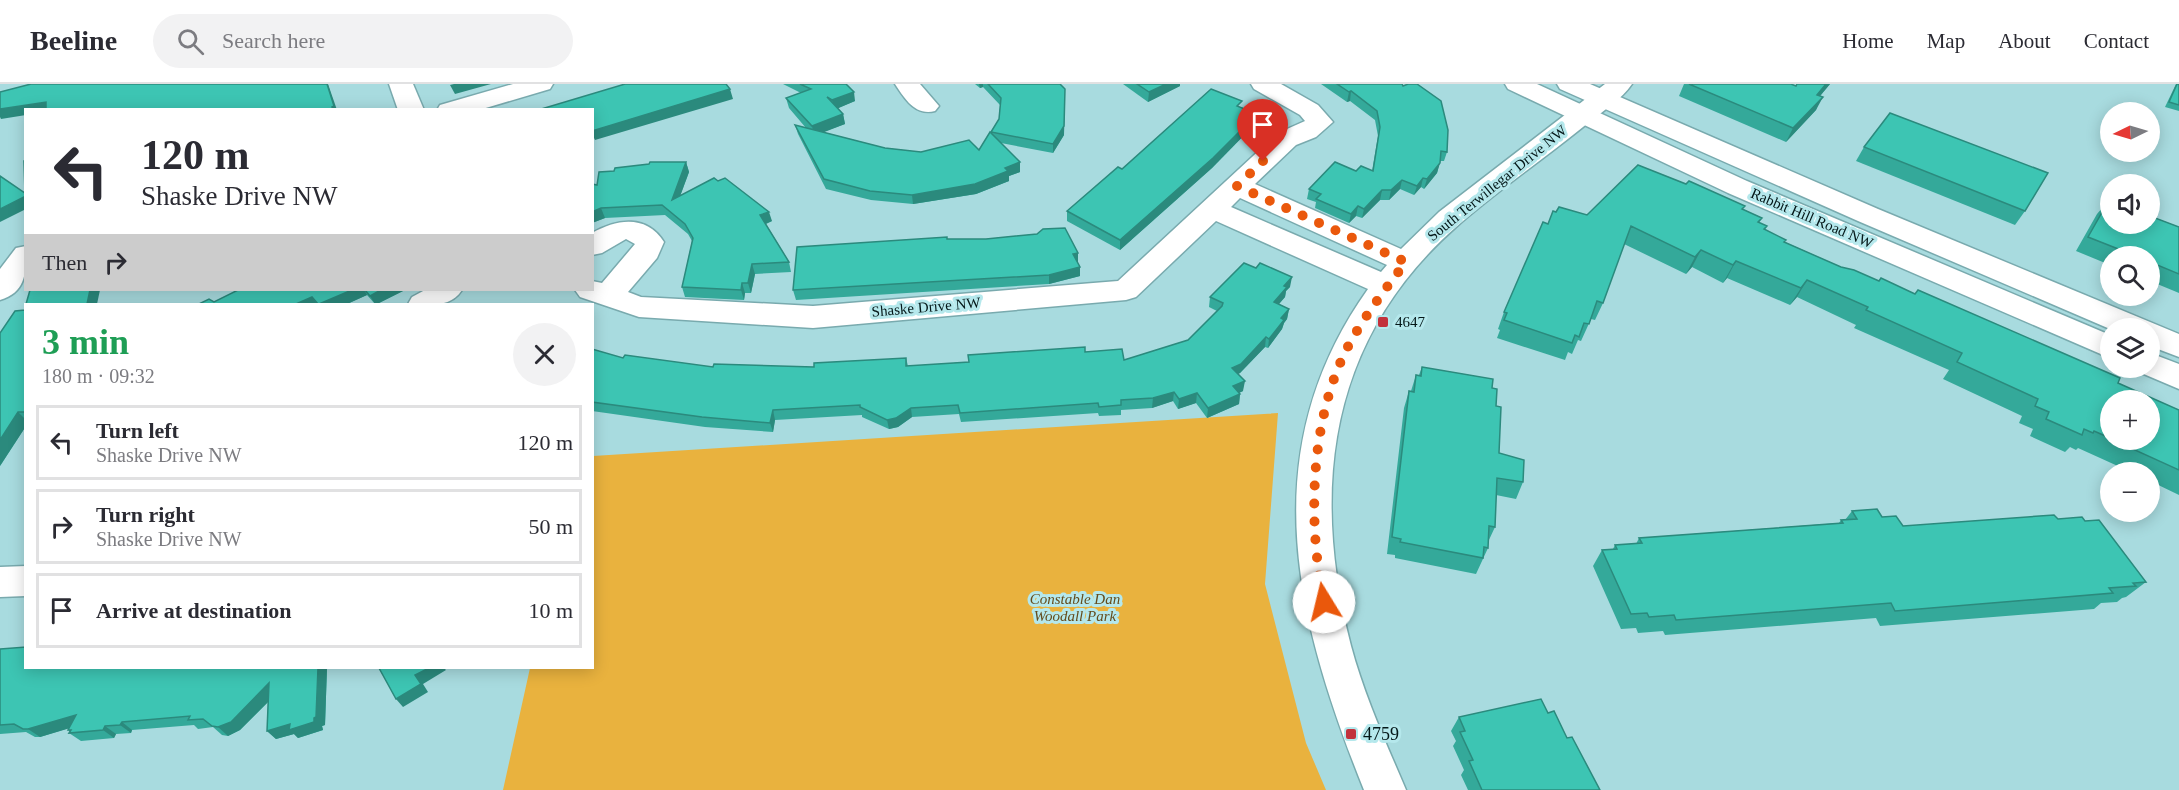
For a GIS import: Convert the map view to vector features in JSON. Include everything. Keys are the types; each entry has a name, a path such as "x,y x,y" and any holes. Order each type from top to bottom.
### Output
{"street":[{"path":"401,84 410,108"},
{"path":"455,108 541,84"},
{"path":"907,84 926,106"},
{"name":"Shaske Drive NW","path":"594,245 608,236 634,229 644,233 650,242 647,251 599,293 639,307 813,316 1126,290 1287,139 1307,131 1320,122 1309,110 1263,84"},
{"name":"Rabbit Hill Road NW","path":"1517,84 1601,100 2113,318"},
{"name":"Rabbit Hill Road NW","path":"1569,84 2100,342"},
{"name":"South Terwillegar Drive NW","path":"1385,790 1345,688 1334,652 1320,585 1314,509 1318,445 1334,382 1350,343 1396,274 1436,229 1601,100"},
{"path":"1237,186 1396,274"},
{"path":"1212,209 1396,274"},
{"path":"0,290 24,258"},
{"path":"425,303 445,291"},
{"path":"2160,338 2179,346"},
{"path":"2160,368 2179,376"},
{"path":"0,582 24,580"}],"green space":[{"name":"Constable Dan Woodall Park","path":"1278,413 1265,584 1306,743 1326,790 503,790 530,669 594,669 594,456"}],"building":[{"path":"31,84 327,84 334,106 332,108 46,108 46,102 0,109 0,92"},
{"path":"625,84 726,84 730,89 594,130 594,108 545,108"},
{"path":"800,84 846,84 854,92 832,100 827,97 843,114 812,126 786,98 811,89"},
{"path":"988,84 1060,84 1065,89 1064,126 1053,144 991,132 999,119 1001,98"},
{"path":"1137,84 1166,84 1149,92"},
{"path":"1337,84 1402,84 1403,86 1417,84 1441,101 1448,130 1447,152 1441,151 1440,163 1427,179 1423,178 1417,186 1402,180 1391,190 1382,190 1364,209 1358,206 1351,214 1316,199 1321,194 1309,189 1335,162 1356,171 1361,166 1373,171 1380,127 1377,111 1351,91"},
{"path":"1689,84 1791,84 1796,86 1797,84 1826,84 1817,95 1823,97 1793,128"},
{"path":"2179,84 2179,105 2169,102"},
{"path":"1211,89 1242,101 1237,106 1257,114 1213,158 1120,240 1067,211 1118,167 1122,169"},
{"path":"1890,113 2048,173 2025,211 1864,147"},
{"path":"795,125 885,148 921,152 969,140 979,150 990,132 1020,162 1005,168 1008,171 975,184 912,195 870,191 824,179"},
{"path":"650,162 686,162 672,200 714,178 718,181 725,178 769,212 760,215 789,262 752,264 748,283 742,283 741,290 682,287 693,238 685,224 662,205 601,208 594,211 594,184 597,185 599,172"},
{"path":"1638,165 1686,184 1689,181 1745,206 1742,209 1762,218 1758,222 1767,226 1764,229 1786,240 1784,242 1841,267 1879,281 1881,278 1915,294 1918,290 2100,369 2100,378 2120,378 2118,383 2134,390 2100,390 2100,434 2084,429 2082,435 2046,419 2049,412 2035,406 2038,399 1957,362 1962,353 1866,310 1868,307 1807,280 1801,288 1736,261 1733,265 1701,250 1695,257 1631,226 1603,303 1597,301 1589,324 1584,323 1579,337 1575,335 1572,343 1504,320 1507,313 1504,312 1543,222 1548,224 1553,211 1556,212 1559,207 1587,215"},
{"path":"0,176 24,192 24,197 0,209"},
{"path":"2100,216 2100,234 2160,234 2160,220 2179,227 2179,274 2160,266 2160,246 2111,246 2088,237"},
{"path":"1065,228 1078,253 1073,254 1080,267 1049,275 793,290 797,247 947,237 947,239 986,239 1037,234 1043,229"},
{"path":"1244,263 1256,268 1260,263 1292,277 1274,302 1289,309 1281,318 1284,320 1269,339 1266,337 1241,364 1232,368 1245,381 1233,386 1240,394 1208,408 1197,393 1179,399 1174,392 1153,398 1121,400 1121,405 1099,407 1098,403 960,413 958,405 911,408 896,418 887,420 860,405 773,410 770,423 702,417 594,402 594,350 623,358 625,355 713,367 714,364 814,367 814,363 906,358 906,366 969,362 968,355 1085,347 1085,352 1122,349 1124,360 1188,340 1222,306 1223,303 1210,297"},
{"path":"30,291 90,291 87,303 26,303"},
{"path":"236,291 350,291 321,303 317,303 312,297 298,303 201,303 209,299 214,302"},
{"path":"366,291 379,291 370,296"},
{"path":"24,310 24,412 18,412 0,440 0,333 15,311"},
{"path":"1422,367 1493,379 1492,388 1497,389 1496,406 1501,407 1499,453 1524,460 1523,482 1497,478 1495,527 1489,526 1488,548 1484,547 1483,558 1400,542 1401,539 1392,537 1409,391 1414,392 1416,375 1421,376"},
{"path":"2160,402 2179,410 2179,470 2135,450 2160,450"},
{"path":"1877,509 1882,517 1896,516 1903,526 2054,515 2058,519 2082,517 2085,521 2099,520 2146,582 2133,583 2136,586 2109,588 2113,593 1895,611 1891,603 1676,620 1674,615 1649,617 1647,613 1631,614 1602,550 1617,549 1615,545 1642,543 1639,538 1843,523 1841,520 1857,519 1852,511"},
{"path":"24,647 24,669 318,669 316,717 314,722 289,730 290,724 267,731 269,683 231,722 218,727 212,726 203,719 188,720 190,716 122,722 120,725 105,726 103,730 69,733 71,730 68,730 76,715 28,729 14,724 0,725 0,649"},
{"path":"380,669 427,669 415,675 421,684 396,699"},
{"path":"1541,699 1548,713 1554,711 1567,738 1572,737 1600,790 1482,790 1469,761 1473,760 1460,732 1465,731 1459,717"}],"place":[{"name":"4647","path":"1383,322"},
{"name":"4759","path":"1351,734"}],"route":[{"path":"1263,161 1237,186 1406,262 1367,314 1350,343 1334,382 1325,415 1318,445 1314,509 1315,543 1324,602"}]}
